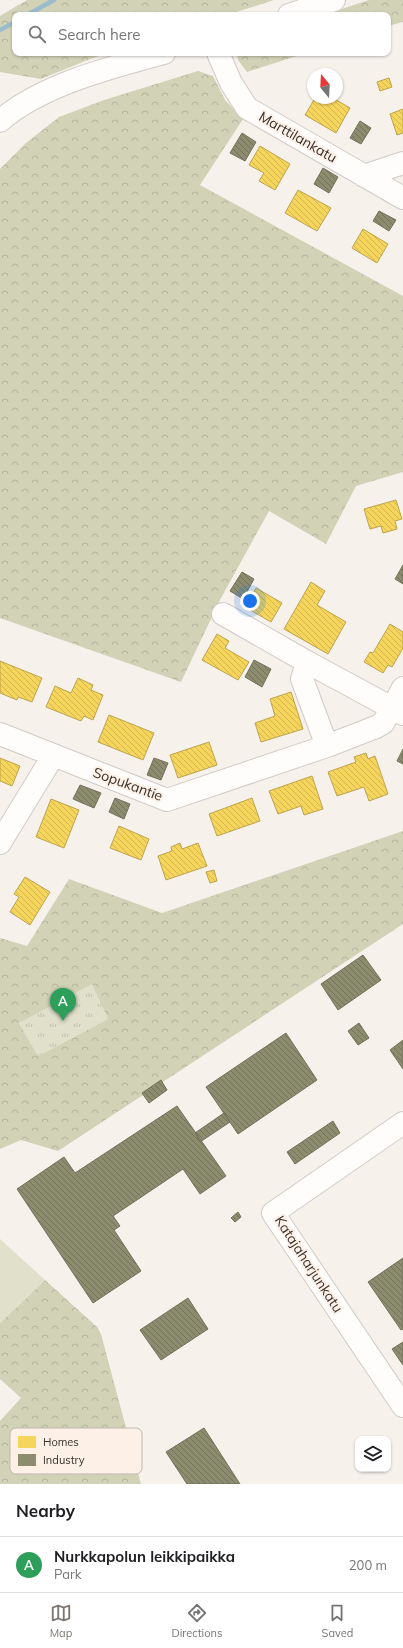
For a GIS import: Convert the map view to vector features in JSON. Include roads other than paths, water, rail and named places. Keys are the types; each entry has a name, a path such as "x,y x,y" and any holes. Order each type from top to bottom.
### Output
{"street":[{"path":"298,12 334,0"},
{"path":"3,111 63,85 119,65 153,56"},
{"name":"Marttilankatu","path":"219,56 231,83 247,108 403,198"},
{"path":"364,176 403,163"},
{"path":"223,614 397,711"},
{"path":"307,662 302,679 326,746"},
{"name":"Sopukantie","path":"0,734 167,800 326,746 376,727 397,711 403,688"},
{"path":"0,842 53,756"},
{"name":"Katajaharjunkatu","path":"403,1123 273,1212 403,1406"}],"waterway":[{"path":"32,12 54,0"},
{"path":"0,30 12,24"}],"place":[{"name":"Nurkkapolun leikkipaikka","path":"63,1021"}]}
